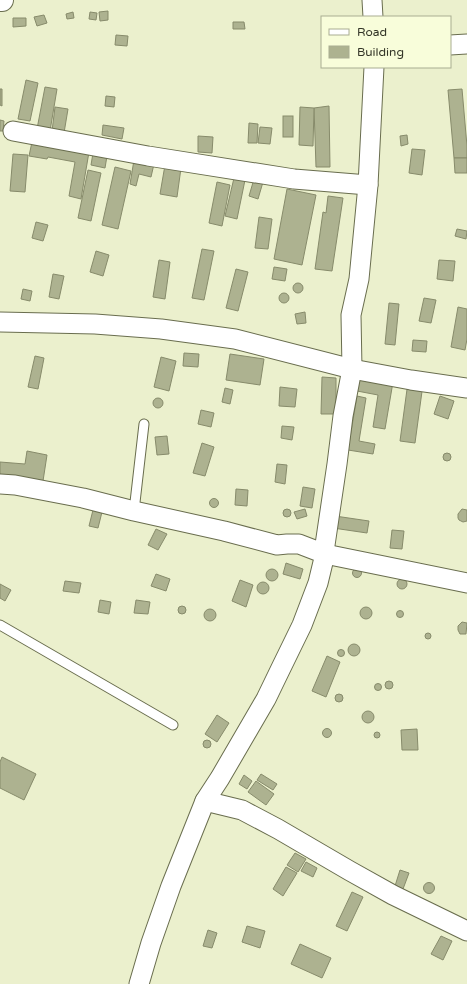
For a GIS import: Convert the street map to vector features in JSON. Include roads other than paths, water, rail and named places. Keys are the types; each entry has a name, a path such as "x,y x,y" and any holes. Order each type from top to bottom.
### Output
{"street":[{"path":"372,0 372,16"},
{"path":"451,44 467,44"},
{"path":"140,984 151,943 171,886 205,801 266,699 302,625 318,583 325,554 343,416 352,369 351,315 359,279 368,185 374,68"},
{"path":"13,131 148,156 294,179 368,185"},
{"path":"0,322 95,324 161,329 234,339 352,369 411,380 467,388"},
{"path":"0,484 15,485 83,498 277,545 299,544 325,554 467,583"},
{"path":"205,801 242,810 393,895 467,931"}],"lane":[{"path":"134,511 144,424"},
{"path":"0,625 174,725"}]}
